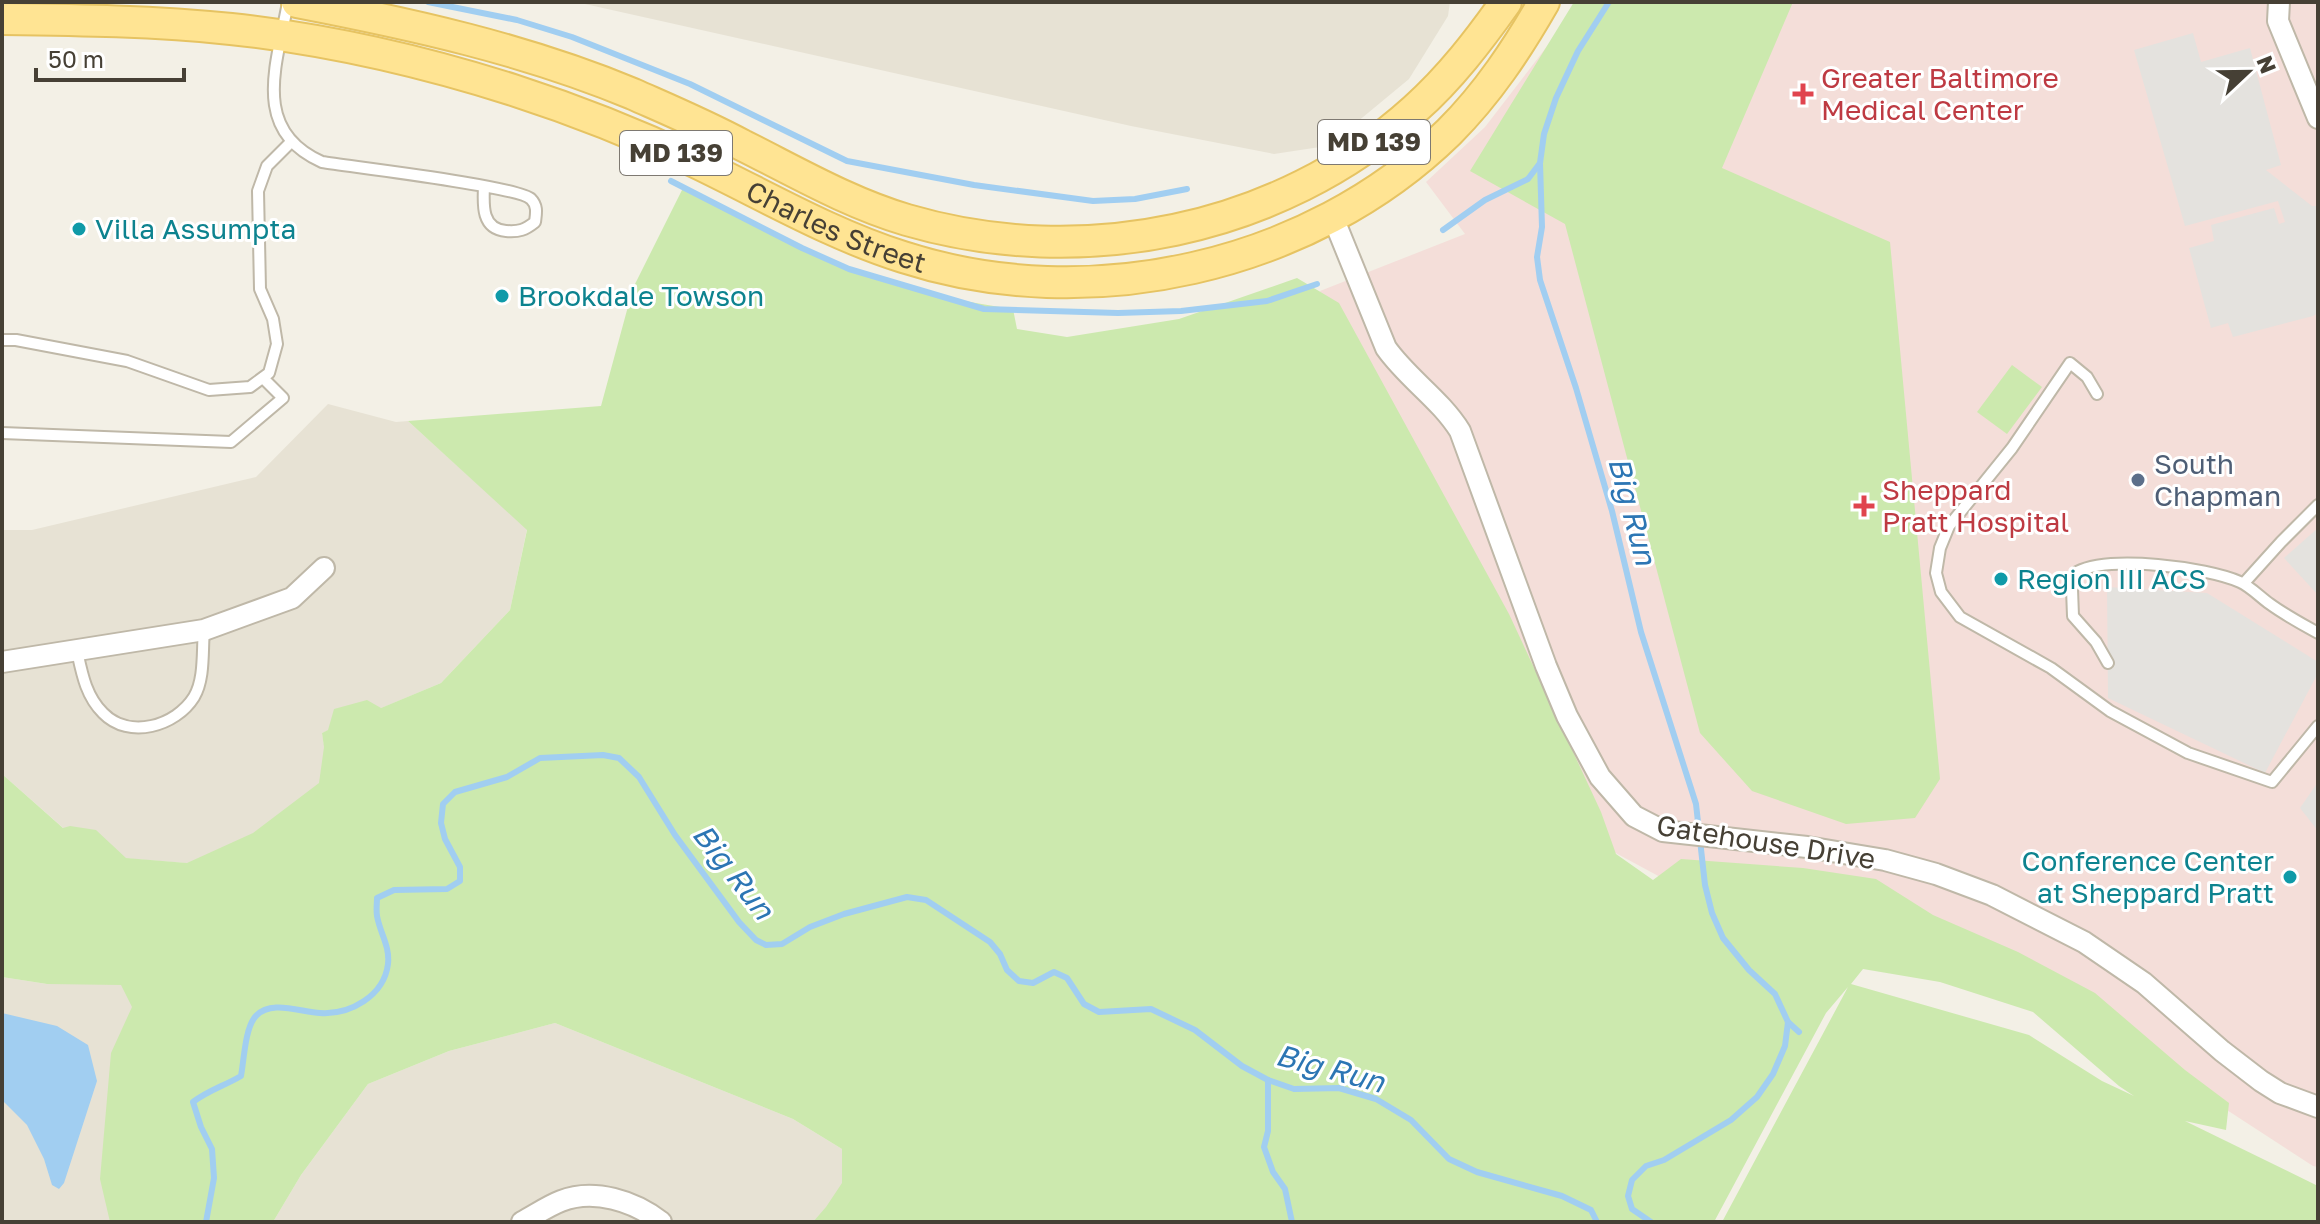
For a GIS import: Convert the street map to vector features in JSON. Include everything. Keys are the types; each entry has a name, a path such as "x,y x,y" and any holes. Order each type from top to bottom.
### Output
{"main road":[{"name":"Charles Street","path":"297,2 463,37 573,72 679,115 845,196 916,223 999,239 1060,242 1125,239 1201,225 1289,192 1359,152 1415,110 1475,44 1506,2"},
{"name":"Charles Street","path":"2,19 188,25 282,36 385,55 467,76 552,103 657,144 802,216 907,259 971,273 1065,282 1147,277 1182,271 1244,254 1332,215 1378,187 1447,134 1511,59 1544,2"},
{"path":"1201,225 1221,237 1302,213 1317,211 1332,215 1345,188 1415,135 1449,103 1465,81 1475,44"}],"street":[{"path":"2279,2 2278,21 2318,118"},
{"name":"Gatehouse Drive","path":"1332,215 1386,348 1396,363 1445,409 1467,446 1546,666 1589,758 1611,792 1634,816 1653,828 1835,851 1909,866 1966,885 2034,915 2117,963 2261,1081 2280,1093 2318,1107"},
{"path":"2,662 204,630 292,598 324,568"},
{"path":"522,1222 562,1200 585,1197 612,1198 645,1209 661,1222"}],"lane":[{"path":"288,2 273,95 276,114 290,143 322,162 484,187 521,193 532,200 537,208 535,222 526,230 497,230 488,223 485,214 484,187"},
{"path":"2,340 127,361 209,390 250,387 269,373 277,344 273,319 260,289 258,191 267,166 290,143"},
{"path":"2097,394 2087,377 2070,363 2012,448 1949,526 1940,548 1936,573 1941,592 1960,617 2051,668 2110,711 2188,753 2252,776 2272,782 2318,726"},
{"path":"2,433 231,442 283,398 263,378"},
{"path":"2244,583 2318,505"},
{"path":"2108,663 2096,642 2073,616 2072,589 2077,572 2089,566 2110,564 2200,569 2244,583 2272,606 2318,633"},
{"path":"77,651 83,680 105,716 134,727 155,726 174,718 196,694 204,630"}],"shaded area":[{"path":"576,2 1450,2 1448,16 1409,79 1351,127 1320,147 1274,154 1131,126"},
{"name":"Sheppard Pratt Hospital","path":"1575,2 2318,2 2318,1167 2167,1071 2070,991 1675,885 1586,837 1350,380 1320,291 1465,234 1426,182 1485,127 1568,19"},
{"path":"2193,33 2201,62 2250,48 2281,165 2266,170 2312,206 2318,206 2318,313 2313,316 2233,337 2228,323 2211,328 2189,248 2214,241 2211,225 2274,208 2279,224 2285,222 2278,201 2185,226 2134,50"},
{"path":"328,404 396,422 408,421 527,529 510,610 441,683 322,733 329,773 256,851 198,864 95,856 2,774 2,530 32,530 256,477"},
{"path":"2318,528 2318,595 2284,558"},
{"path":"2107,587 2207,593 2318,662 2318,673 2265,773 2108,698"},
{"path":"2318,782 2318,831 2300,808"},
{"path":"2,977 47,984 118,984 180,999 154,1222 2,1222"},
{"path":"555,1023 793,1119 842,1149 923,1163 842,1222 273,1222 301,1175 368,1084 449,1051"}],"green space":[{"path":"1574,2 1793,2 1722,168 1890,242 1940,779 1915,818 1846,824 1752,791 1700,733 1565,224 1470,171"},
{"path":"683,188 786,240 864,274 920,292 1013,309 1017,329 1067,337 1179,319 1297,278 1339,303 1509,614 1601,812 1616,854 1653,880 1681,859 1803,868 1876,879 1933,915 2018,952 2095,993 2185,1070 2229,1103 2226,1130 2185,1121 2318,1186 2318,1222 1722,1222 1848,987 1826,1013 1714,1222 813,1222 842,1183 842,1149 793,1119 555,1023 449,1051 368,1084 301,1175 273,1222 110,1222 100,1179 111,1053 132,1007 121,985 47,984 2,977 2,774 63,828 70,826 96,830 126,858 187,863 253,833 319,783 324,747 322,733 328,730 334,709 367,700 381,708 441,683 510,610 527,530 408,421 601,406 633,288","holes":["1863,969 1940,982 2033,1012 2134,1096 2102,1081 2029,1035 1851,984"]},
{"path":"2012,365 2042,387 2007,434 1977,412"}],"water":[{"path":"2,1013 57,1026 88,1045 97,1081 64,1183 59,1189 52,1185 44,1159 27,1125 2,1100"}],"waterway":[{"path":"428,2 517,20 572,37 690,84 847,161 974,185 1093,201 1135,199 1187,189"},
{"name":"Big Run","path":"1609,2 1578,51 1556,98 1544,134 1540,163 1542,227 1537,257 1540,280 1576,388 1612,511 1641,632 1696,804 1705,885 1712,913 1723,938 1749,970 1775,994 1788,1022 1785,1046 1773,1074 1757,1097 1731,1120 1664,1160 1646,1166 1632,1180 1628,1196 1632,1209 1651,1222"},
{"path":"1443,230 1485,200 1528,179 1540,163"},
{"path":"671,181 849,269 984,309 1118,313 1181,311 1267,301 1317,284"},
{"name":"Big Run","path":"206,1222 214,1178 212,1149 193,1102 241,1076 247,1037 255,1017 277,1008 320,1013 343,1011 373,994 388,964 388,951 377,916 377,898 394,890 447,889 460,881 460,867 445,839 441,823 443,804 455,792 507,777 540,758 603,755 619,758 639,777 675,835 739,922 756,940 766,945 782,944 810,927 844,914 907,897 926,900 990,942 1007,970 1019,981 1033,983 1054,972 1067,978 1084,1004 1099,1012 1151,1009 1195,1030 1242,1066 1268,1080 1294,1089 1339,1088 1376,1099 1411,1120 1449,1159 1477,1172 1562,1196 1591,1210 1597,1222"},
{"path":"1788,1022 1799,1032"},
{"path":"1268,1080 1268,1131 1264,1147 1273,1172 1285,1189 1292,1222"}],"place":[{"name":"Greater Baltimore Medical Center","path":"1803,94"},
{"name":"Villa Assumpta","path":"79,229"},
{"name":"Brookdale Towson","path":"502,296"},
{"name":"South Chapman","path":"2138,480"},
{"name":"Sheppard Pratt Hospital","path":"1864,506"},
{"name":"Region III ACS","path":"2001,579"},
{"name":"Conference Center at Sheppard Pratt","path":"2290,877"}]}
